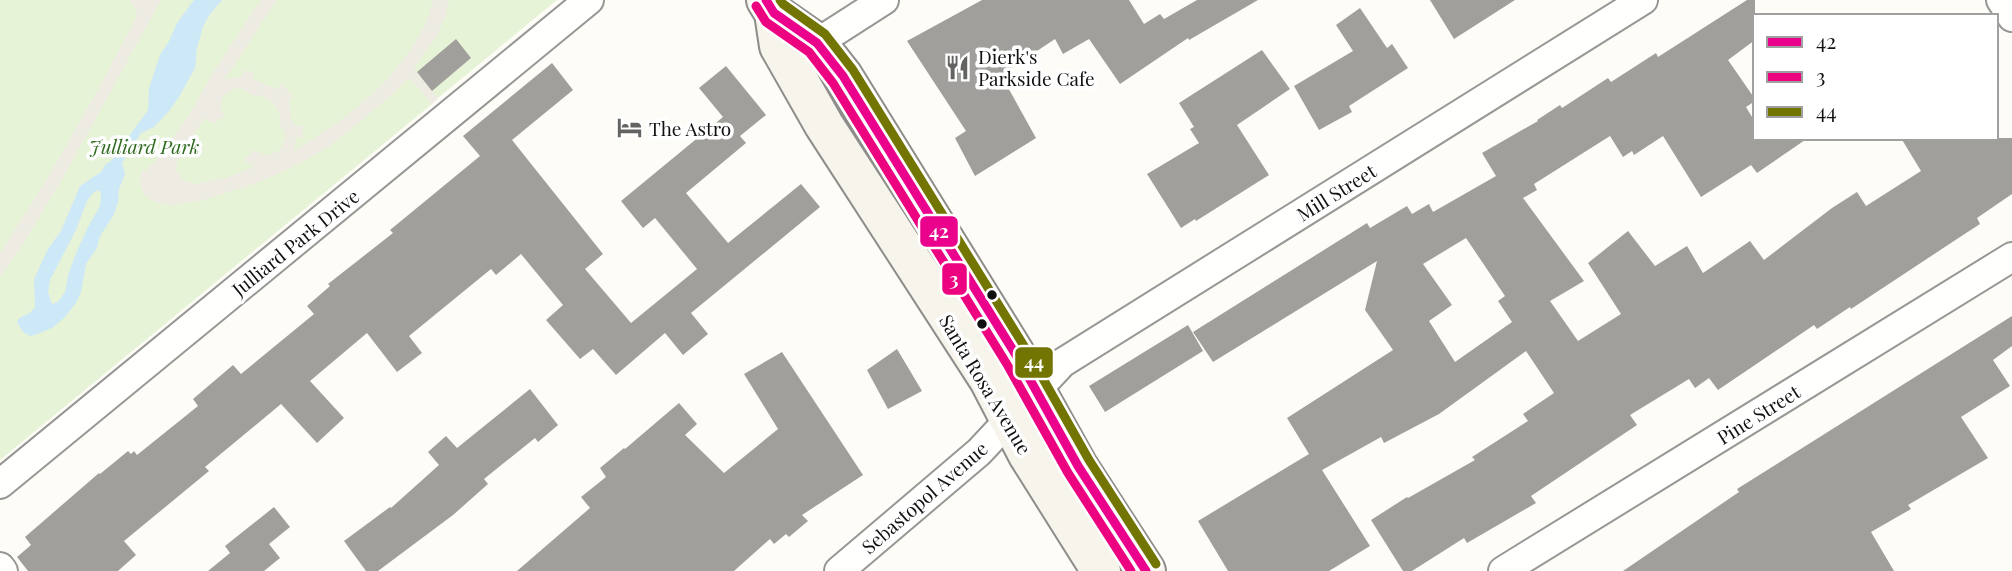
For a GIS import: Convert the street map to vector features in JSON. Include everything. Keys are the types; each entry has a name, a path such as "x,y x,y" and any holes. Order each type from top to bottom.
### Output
{"main road":[{"name":"Santa Rosa Avenue","path":"770,6 817,43 843,76 1019,360 1078,466 1146,571"},
{"name":"Santa Rosa Avenue","path":"770,6 779,46 794,75 989,380 1028,455 1101,571"}],"street":[{"name":"Julliard Park Drive","path":"0,484 589,0"},
{"path":"817,43 884,0"},
{"name":"Mill Street","path":"1035,390 1062,363 1643,0"},
{"path":"2001,0 2012,17"},
{"name":"Pine Street","path":"1503,571 2012,257"},
{"name":"Sebastopol Avenue","path":"839,571 979,452 1035,390"}],"green space":[{"name":"Julliard Park","path":"0,0 557,0 438,98 434,93 427,98 432,104 0,460"}],"shaded area":[{"path":"129,0 161,0 59,185 0,276 0,253 44,184 137,16 136,9"},
{"path":"261,0 277,0 225,79 242,77 244,70 254,73 253,79 276,89 282,84 293,97 289,100 291,118 295,126 302,125 303,137 296,138 294,151 343,119 379,88 414,44 426,23 433,0 449,0 437,36 415,66 415,70 438,98 432,104 409,78 330,146 293,167 254,184 204,200 174,205 151,200 144,194 140,184 142,170 154,163 165,149","holes":["243,89 274,103 285,137 281,148 266,155 253,150 244,160 254,167 226,178 195,184 183,180 176,170 177,162 204,118 214,124 224,116 220,107 223,97 231,90"]}],"water":[{"path":"194,0 222,0 203,27 195,68 179,97 154,127 141,133 122,163 125,174 119,189 118,203 100,236 97,248 86,264 81,292 76,303 52,328 30,336 23,332 17,322 35,307 34,279 48,249 61,231 80,186 101,172 111,161 148,110 149,88 160,55 177,23","holes":["99,190 100,206 77,251 65,292 58,302 52,304 48,292 50,280 76,230 87,201 94,192"]}],"building":[{"path":"982,0 1129,0 1144,24 1160,14 1164,19 1197,0 1258,0 1189,40 1188,38 1120,84 1089,39 1063,54 1055,39 1001,75 1036,138 975,176 955,138 966,131 907,41"},
{"path":"1430,0 1515,0 1454,39"},
{"path":"1747,0 1755,0 1753,41 1728,60 1753,96 1753,102 1746,107 1753,119 1753,140 1805,140 1757,173 1751,165 1701,197 1663,136 1634,155 1632,151 1623,157 1610,136 1534,184 1537,190 1523,198 1584,281 1550,301 1578,341 1621,314 1588,263 1628,231 1655,266 1687,246 1703,273 1750,241 1764,260 1857,192 1866,206 1921,171 1902,140 2012,138 2012,194 1977,218 1980,224 1851,309 1850,307 1817,329 1814,325 1718,390 1709,378 1695,388 1689,379 1630,415 1637,425 1531,496 1536,503 1467,543 1464,538 1412,571 1403,571 1371,520 1475,460 1472,457 1528,421 1523,414 1554,393 1526,351 1439,414 1384,443 1381,437 1322,470 1370,546 1329,571 1228,571 1198,521 1309,454 1287,418 1393,350 1365,310 1377,261 1213,362 1193,332 1367,223 1370,228 1407,206 1412,214 1429,204 1433,212 1496,176 1482,153 1560,105 1562,108 1608,78 1611,82 1656,53 1658,57","holes":["1466,238 1505,296 1498,301 1512,322 1455,362 1429,321 1452,305 1423,264"]},
{"path":"1360,8 1387,48 1392,44 1408,68 1349,106 1352,112 1319,130 1294,86 1353,51 1336,25"},
{"path":"456,39 471,58 432,91 417,72"},
{"path":"1262,50 1290,89 1237,125 1269,175 1181,228 1147,174 1199,143 1190,129 1194,127 1179,103"},
{"path":"552,63 573,90 512,140 603,254 585,269 631,323 697,269 655,218 643,228 621,201 723,117 699,88 726,66 766,115 740,136 746,143 686,193 728,243 801,184 820,207 691,313 708,334 683,355 665,333 616,375 593,349 580,359 546,320 563,305 521,254 496,275 491,269 409,336 422,353 397,372 367,333 310,381 344,418 317,443 281,404 205,467 209,471 124,541 136,555 118,571 28,571 17,557 31,545 25,537 128,451 131,454 134,451 137,455 198,406 193,399 233,365 241,374 314,314 307,306 330,286 328,284 393,233 390,230 480,156 463,136"},
{"path":"2012,316 2012,346 1993,360 2010,386 1961,417 1988,458 1908,505 1911,509 1871,532 1894,571 1623,571 1739,492 1737,489"},
{"path":"1188,325 1203,351 1105,412 1089,386"},
{"path":"897,349 922,391 888,409 867,370"},
{"path":"782,352 863,475 802,515 808,521 789,537 786,534 774,544 770,539 734,571 517,571 590,508 581,497 606,477 600,468 679,403 697,424 685,435 724,473 778,429 744,374"},
{"path":"530,389 558,425 538,442 535,438 484,479 488,484 453,515 378,571 366,571 344,541 391,508 439,465 428,452 446,436 457,448"},
{"path":"274,507 290,527 269,544 280,558 264,571 208,571 230,553 225,546"}],"transit line":[{"name":"42","path":"766,0 774,13 817,43 843,76 1019,360 1078,466 1146,571"},
{"name":"44","path":"780,0 825,34 853,70 1029,354 1089,460 1156,564"},
{"name":"3","path":"756,6 766,22 809,52 833,83 1008,366 1068,473 1131,571"}],"place":[{"name":"Dierk's Parkside Cafe","path":"958,67"},
{"name":"The Astro","path":"629,128"}]}
